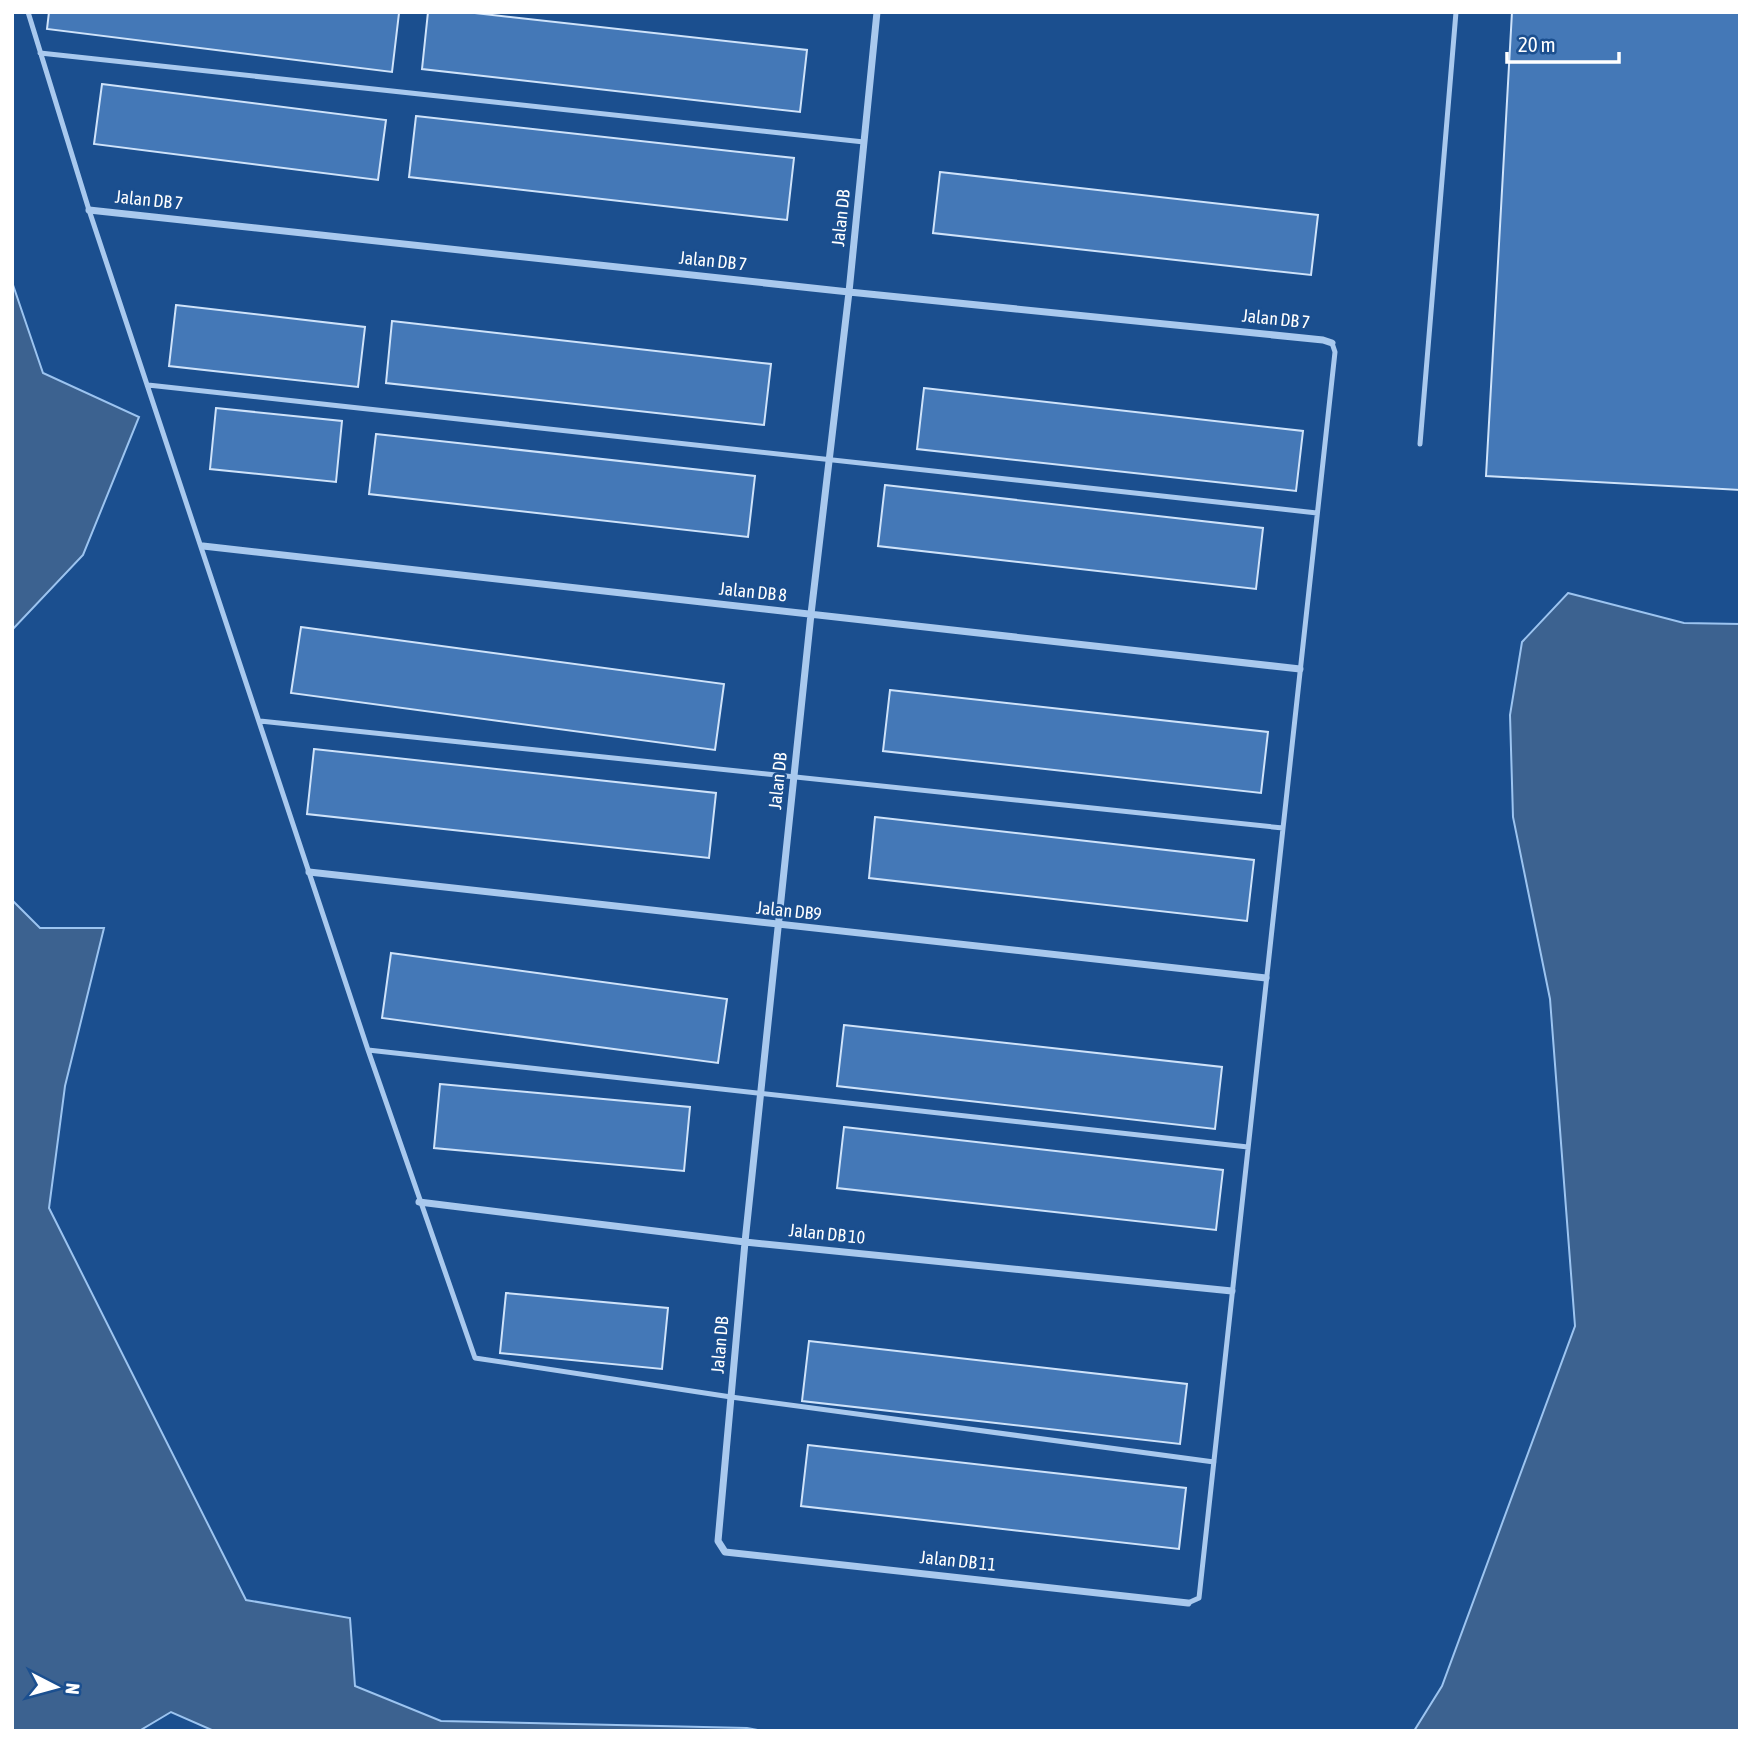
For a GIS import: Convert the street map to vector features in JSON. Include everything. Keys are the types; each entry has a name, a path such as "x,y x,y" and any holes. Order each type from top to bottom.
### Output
{"street":[{"name":"Jalan DB","path":"725,1552 718,1541 745,1242 877,12"},
{"name":"Jalan DB 7","path":"89,210 1332,343"},
{"name":"Jalan DB 8","path":"202,546 1300,669"},
{"name":"Jalan DB9","path":"309,872 1266,978"},
{"name":"Jalan DB 10","path":"419,1202 745,1242 1232,1291"},
{"name":"Jalan DB 11","path":"725,1552 1188,1603"}],"lane":[{"path":"27,12 89,210 368,1050 475,1358 1214,1462"},
{"path":"1420,444 1456,12"},
{"path":"40,53 864,142"},
{"path":"1188,1603 1199,1598 1335,352 1332,343"},
{"path":"148,385 1317,513"},
{"path":"260,721 1283,828"},
{"path":"368,1050 1248,1147"}],"water":[{"path":"12,282 43,373 139,417 83,555 12,630"},
{"path":"1568,593 1684,623 1740,624 1740,1731 1414,1731 1442,1686 1575,1326 1550,999 1513,817 1510,715 1522,642"},
{"path":"12,900 40,928 104,928 65,1086 49,1208 246,1600 350,1618 355,1686 441,1721 747,1728 763,1731 214,1731 171,1712 139,1731 12,1731"}],"building":[{"path":"49,12 399,13 392,72 47,29"},
{"path":"428,12 466,12 807,50 800,112 422,69"},
{"path":"1512,12 1740,12 1740,490 1486,476"},
{"path":"102,84 386,120 378,180 94,144"},
{"path":"416,116 794,158 787,220 409,177"},
{"path":"940,172 1318,215 1311,275 933,233"},
{"path":"176,305 365,327 358,387 169,366"},
{"path":"392,321 771,364 764,425 386,383"},
{"path":"924,388 1303,431 1296,491 917,449"},
{"path":"216,408 342,421 336,482 210,469"},
{"path":"376,434 755,476 748,537 369,494"},
{"path":"885,485 1263,528 1256,589 878,546"},
{"path":"301,627 724,684 715,750 291,693"},
{"path":"890,690 1268,732 1261,793 883,751"},
{"path":"314,749 716,793 709,858 307,814"},
{"path":"875,817 1254,860 1247,921 869,878"},
{"path":"391,953 727,999 718,1063 382,1018"},
{"path":"844,1025 1222,1067 1215,1129 837,1086"},
{"path":"440,1084 690,1107 684,1171 434,1148"},
{"path":"844,1127 1223,1170 1216,1230 837,1188"},
{"path":"506,1293 668,1308 662,1369 500,1353"},
{"path":"809,1341 1187,1384 1180,1444 802,1401"},
{"path":"808,1445 1186,1488 1179,1549 801,1506"}]}
